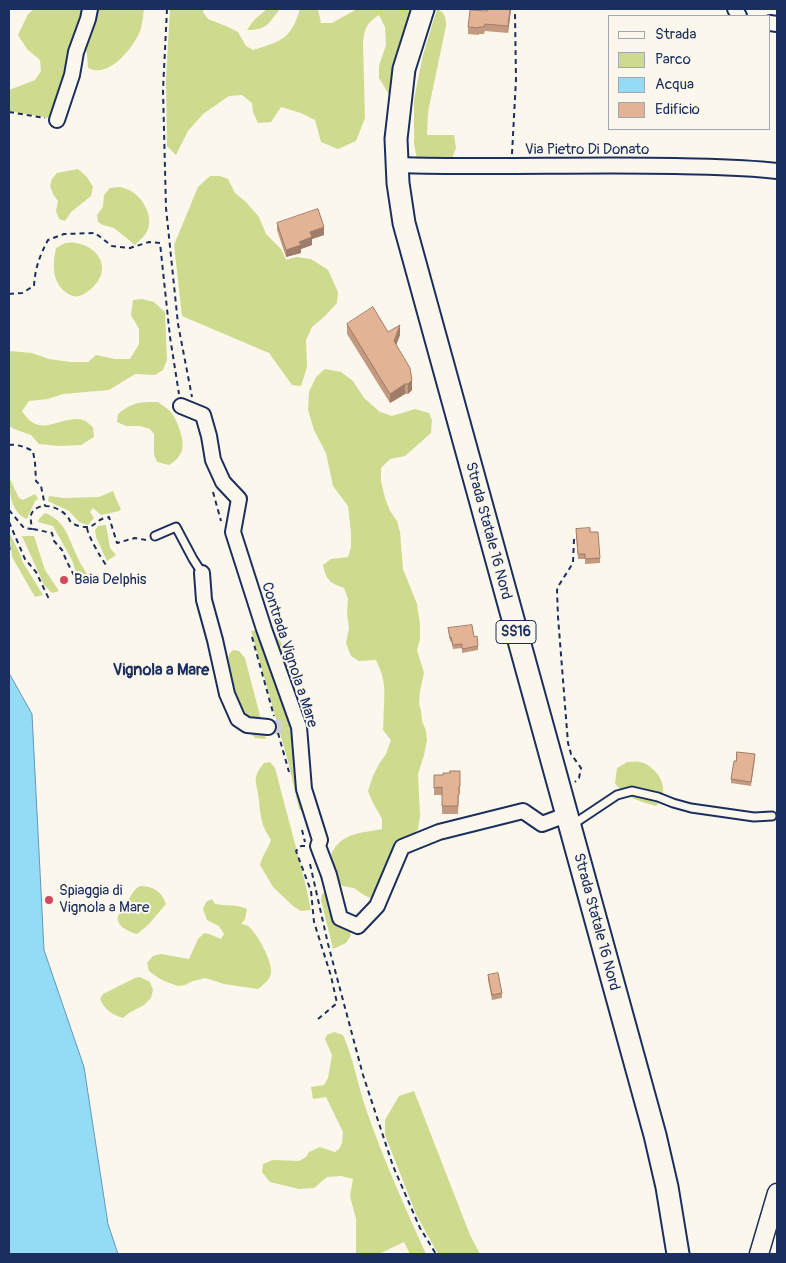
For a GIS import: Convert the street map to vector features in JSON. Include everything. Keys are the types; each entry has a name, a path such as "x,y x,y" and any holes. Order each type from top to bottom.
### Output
{"main road":[{"name":"Strada Statale 16 Nord","path":"423,9 404,70 396,139 398,183 404,223 654,1135 678,1254"}],"street":[{"path":"57,120 72,75 76,52 90,9"},
{"name":"Via Pietro Di Donato","path":"397,165 453,167 634,165 746,168 777,171"},
{"name":"Contrada Vignola a Mare","path":"181,406 203,415 213,460 223,482 239,499 233,532 243,567 298,727 304,789 320,840 318,846 329,875 340,918 358,926 378,906 402,848 439,832 522,811 542,824 568,821"},
{"path":"202,573 204,600 228,694 238,720 247,725 268,728"},
{"path":"759,1254 777,1193"}],"lane":[{"path":"152,538 176,528 202,573"},
{"path":"568,821 617,795 632,791 691,808 754,817 772,816"}],"path":[{"path":"511,166 516,79 515,14"},
{"path":"9,112 57,120"},
{"path":"9,294 22,293 34,286 39,256 48,240 64,234 95,233 112,246 130,248 149,242 160,243 170,338 181,406"},
{"path":"9,445 14,444 26,447 33,451 36,481 41,486 45,506"},
{"path":"32,528 30,520 32,513 38,507 52,506 61,511 70,521 78,526 88,528 101,519 110,517 116,543 135,538 143,540 152,538"},
{"path":"9,510 24,528 52,533 54,541 62,550 66,562 76,579"},
{"path":"9,522 25,559 36,572 49,599"},
{"path":"88,528 88,532 106,565"},
{"path":"560,790 575,783 579,778 581,768 571,754 568,743 558,599 559,584 573,563 574,539"},
{"path":"9,545 9,552"},
{"path":"318,846 301,846 296,852 311,891 314,922 337,1003 318,1018"}],"green space":[{"path":"34,9 144,9 138,36 117,62 103,69 88,68 84,45 55,119 9,111 9,90 35,80 41,71 40,60 27,49 18,35 28,14"},
{"path":"170,9 204,9 203,12 208,19 238,32 246,46 253,50 278,41 289,33 300,9 318,9 321,23 332,23 357,9 417,9 391,98 379,78 379,66 386,45 385,27 379,15 366,27 363,44 365,118 356,141 338,149 321,142 315,120 301,113 281,107 271,122 258,123 253,112 252,103 242,95 229,96 203,114 188,131 176,155 167,146 166,79"},
{"path":"267,9 280,9 270,22 263,27 247,30 254,20"},
{"path":"437,9 442,12 446,20 446,26 428,112 427,135 454,135 456,148 450,164 417,159 414,144 414,99 423,55"},
{"path":"78,169 87,177 93,187 91,196 71,212 65,221 59,219 56,211 58,201 50,186 52,179 57,173"},
{"path":"210,176 220,176 228,179 235,193 259,217 266,234 281,249 286,260 296,257 311,259 328,270 338,292 337,303 312,327 306,340 307,367 301,386 292,385 269,353 182,316 174,245 198,187"},
{"path":"120,187 130,190 135,194 143,203 148,213 148,229 135,245 114,228 98,222 97,215 103,207 104,195 110,188"},
{"path":"65,243 84,245 97,254 100,260 102,267 98,281 86,293 81,295 74,296 68,294 56,280 54,264 56,248"},
{"path":"142,299 154,302 165,312 167,360 163,370 155,375 135,374 109,390 63,394 48,399 29,401 22,411 28,419 40,425 76,419 82,420 93,427 94,437 81,445 59,446 39,444 31,435 9,426 9,351 32,353 49,359 71,362 88,362 96,355 115,359 130,359 139,344 139,329 131,315 133,300"},
{"path":"325,369 341,372 353,381 364,398 380,412 392,416 415,409 429,413 432,420 431,433 405,456 390,459 381,468 381,481 385,498 390,511 397,521 400,532 403,569 417,604 420,639 417,650 424,673 419,704 427,740 418,774 420,816 418,829 411,838 378,898 368,897 354,888 340,884 334,878 329,864 333,851 338,843 344,839 355,834 382,829 382,819 368,791 373,776 386,754 391,740 383,730 384,688 379,667 376,660 359,661 351,656 346,643 349,628 347,614 348,599 344,588 327,578 323,565 331,559 348,557 351,547 348,506 333,486 326,453 314,430 308,410 309,392 316,377"},
{"path":"158,402 173,416 180,430 183,446 180,455 169,465 157,462 154,454 154,434 150,429 140,426 126,426 117,422 118,414 132,405"},
{"path":"9,477 19,498 23,500 35,494 38,499 35,501 27,519 17,512 14,507 10,495"},
{"path":"113,491 121,509 101,515 93,508 90,512 94,518 88,525 79,522 69,511 48,501 49,496 64,498 99,497"},
{"path":"45,513 52,516 62,525 89,577 79,581 72,560 53,526 38,522"},
{"path":"106,525 110,548 116,555 107,561 96,537 95,530 98,526"},
{"path":"9,532 22,561 43,595 35,597 12,557"},
{"path":"22,536 34,536 45,570 59,591 52,593 44,585"},
{"path":"268,629 283,645 289,660 289,682 292,701 311,780 312,793 305,813 299,809 288,761 251,631"},
{"path":"233,650 239,651 245,658 266,739 255,738 247,730 227,669 229,654"},
{"path":"270,762 275,768 311,910 301,911 293,906 273,887 260,865 271,840 262,821 256,778 264,763"},
{"path":"627,762 645,764 659,776 662,781 663,793 656,806 628,796 615,783 617,768"},
{"path":"140,886 156,890 166,904 148,925 137,934 122,926 119,923 118,916 127,905 132,893"},
{"path":"330,892 351,935 346,943 333,949 321,900 322,894"},
{"path":"212,899 215,904 247,909 245,919 241,924 248,926 256,935 264,948 271,968 269,978 258,989 224,984 205,978 178,986 164,981 149,971 147,963 153,956 161,954 189,959 198,939 204,933 221,939 224,934 219,926 207,920 203,909 206,902"},
{"path":"140,977 150,982 153,990 151,998 144,1005 123,1018 112,1014 100,999 103,994"},
{"path":"334,1032 343,1035 374,1130 395,1184 426,1254 410,1254 404,1242 379,1254 356,1254 356,1219 350,1196 353,1179 341,1176 327,1177 314,1188 299,1189 270,1182 262,1172 263,1164 273,1160 299,1161 306,1157 309,1152 320,1147 335,1152 339,1149 342,1143 343,1132 326,1097 313,1099 311,1087 324,1085 328,1078 332,1055 325,1039 327,1035"},
{"path":"414,1091 470,1235 480,1254 438,1254 416,1214 385,1135 385,1120 399,1096"}],"water":[{"path":"9,673 32,714 44,950 84,1067 108,1224 118,1254 9,1254"}],"building":[{"path":"487,9 510,9 508,26 485,24 484,27 479,28 468,27 470,10 487,11"},
{"path":"318,209 324,227 310,232 312,237 299,242 301,245 286,250 277,223"},
{"path":"373,307 388,332 400,325 394,341 410,368 412,380 390,394 347,324"},
{"path":"590,528 590,532 598,532 600,558 585,559 585,554 578,554 576,529"},
{"path":"472,625 474,637 477,636 478,646 462,649 462,644 453,645 448,628"},
{"path":"737,752 755,754 751,782 731,779"},
{"path":"450,771 460,771 458,806 442,806 442,787 434,788 434,775 443,775 443,773 450,773"},
{"path":"498,973 502,993 492,995 488,975"}],"tunnel":[{"path":"268,727 299,727"}],"place":[{"name":"Baia Delphis","path":"64,580"},
{"name":"Spiaggia di Vignola a Mare","path":"49,900"}],"district":[{"name":"Vignola a Mare","path":"161,671"}]}
